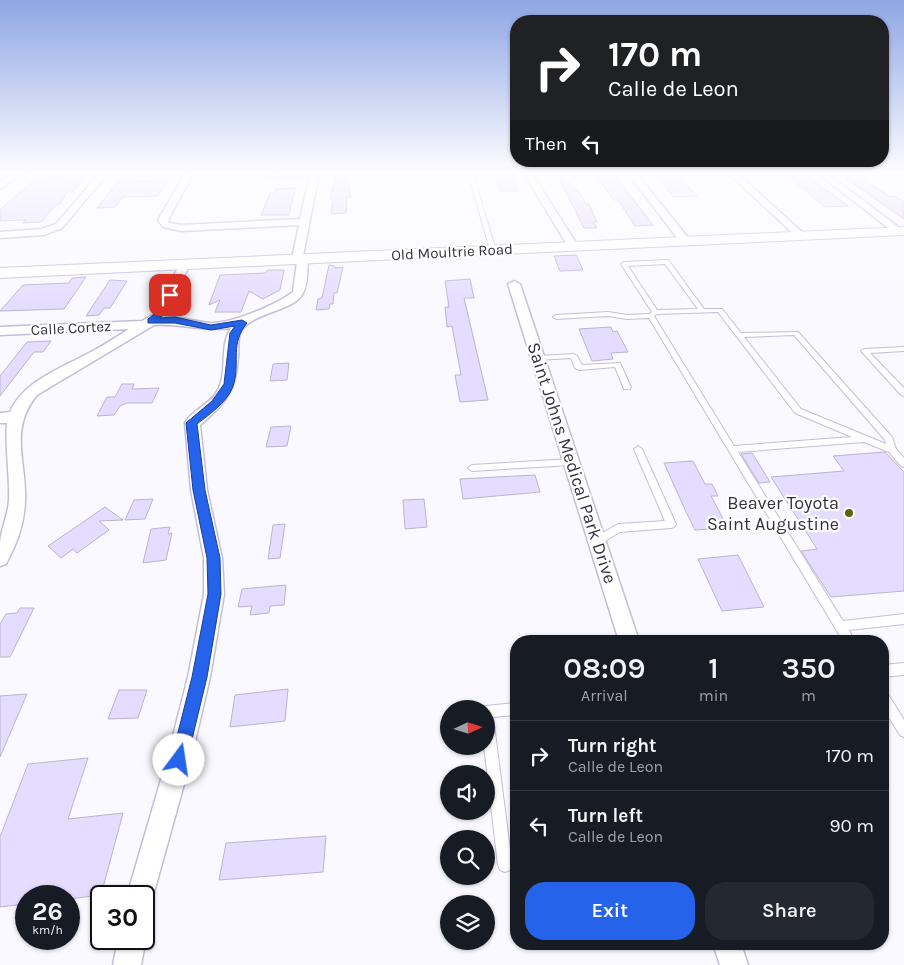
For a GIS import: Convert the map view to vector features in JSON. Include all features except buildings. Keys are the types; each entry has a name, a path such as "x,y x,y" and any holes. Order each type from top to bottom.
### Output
{"main road":[{"name":"Old Moultrie Road","path":"0,273 901,231"}],"street":[{"path":"0,236 44,232 59,226 67,217"},
{"path":"165,217 163,220 166,225 188,228 305,222"},
{"path":"300,259 306,217"},
{"path":"555,217 573,246"},
{"path":"666,217 685,241"},
{"path":"780,217 801,236"},
{"path":"882,217 901,231"},
{"name":"Calle Cortez","path":"0,331 175,320 211,327 242,323 283,303 298,293 300,259"},
{"path":"0,558 17,503 17,475 12,443 16,417 20,406 32,392 162,313 185,264"},
{"name":"Saint Johns Medical Park Drive","path":"514,284 627,635"},
{"path":"143,885 179,760 199,677 214,594 214,558 199,490 192,423 215,404 229,385 234,333 242,323"},
{"path":"0,418 16,417"},
{"path":"127,965 130,950"},
{"path":"729,950 734,965"}],"lane":[{"path":"483,217 493,250"},
{"path":"702,310 668,262 624,264 731,449 845,635"},
{"path":"556,317 608,314 627,317 720,310 798,411 892,450"},
{"path":"740,335 796,333 889,439 892,450 904,464"},
{"path":"904,349 864,351 904,393"},
{"path":"538,358 574,356 579,368 617,365 627,387"},
{"path":"731,449 864,438"},
{"path":"597,540 618,528 671,524 638,449"},
{"path":"472,468 571,462"},
{"path":"840,626 904,619"},
{"path":"889,670 904,669"},
{"path":"889,706 904,731"},
{"path":"495,711 510,710"},
{"path":"491,755 505,865"}],"place":[{"name":"Beaver Toyota Saint Augustine","path":"849,513"}],"route":[{"path":"170,295 162,313 151,321 175,320 206,327 223,327 242,323 234,333 232,341 229,385 215,404 192,423 199,490 214,558 214,594 199,677 179,760"}]}
